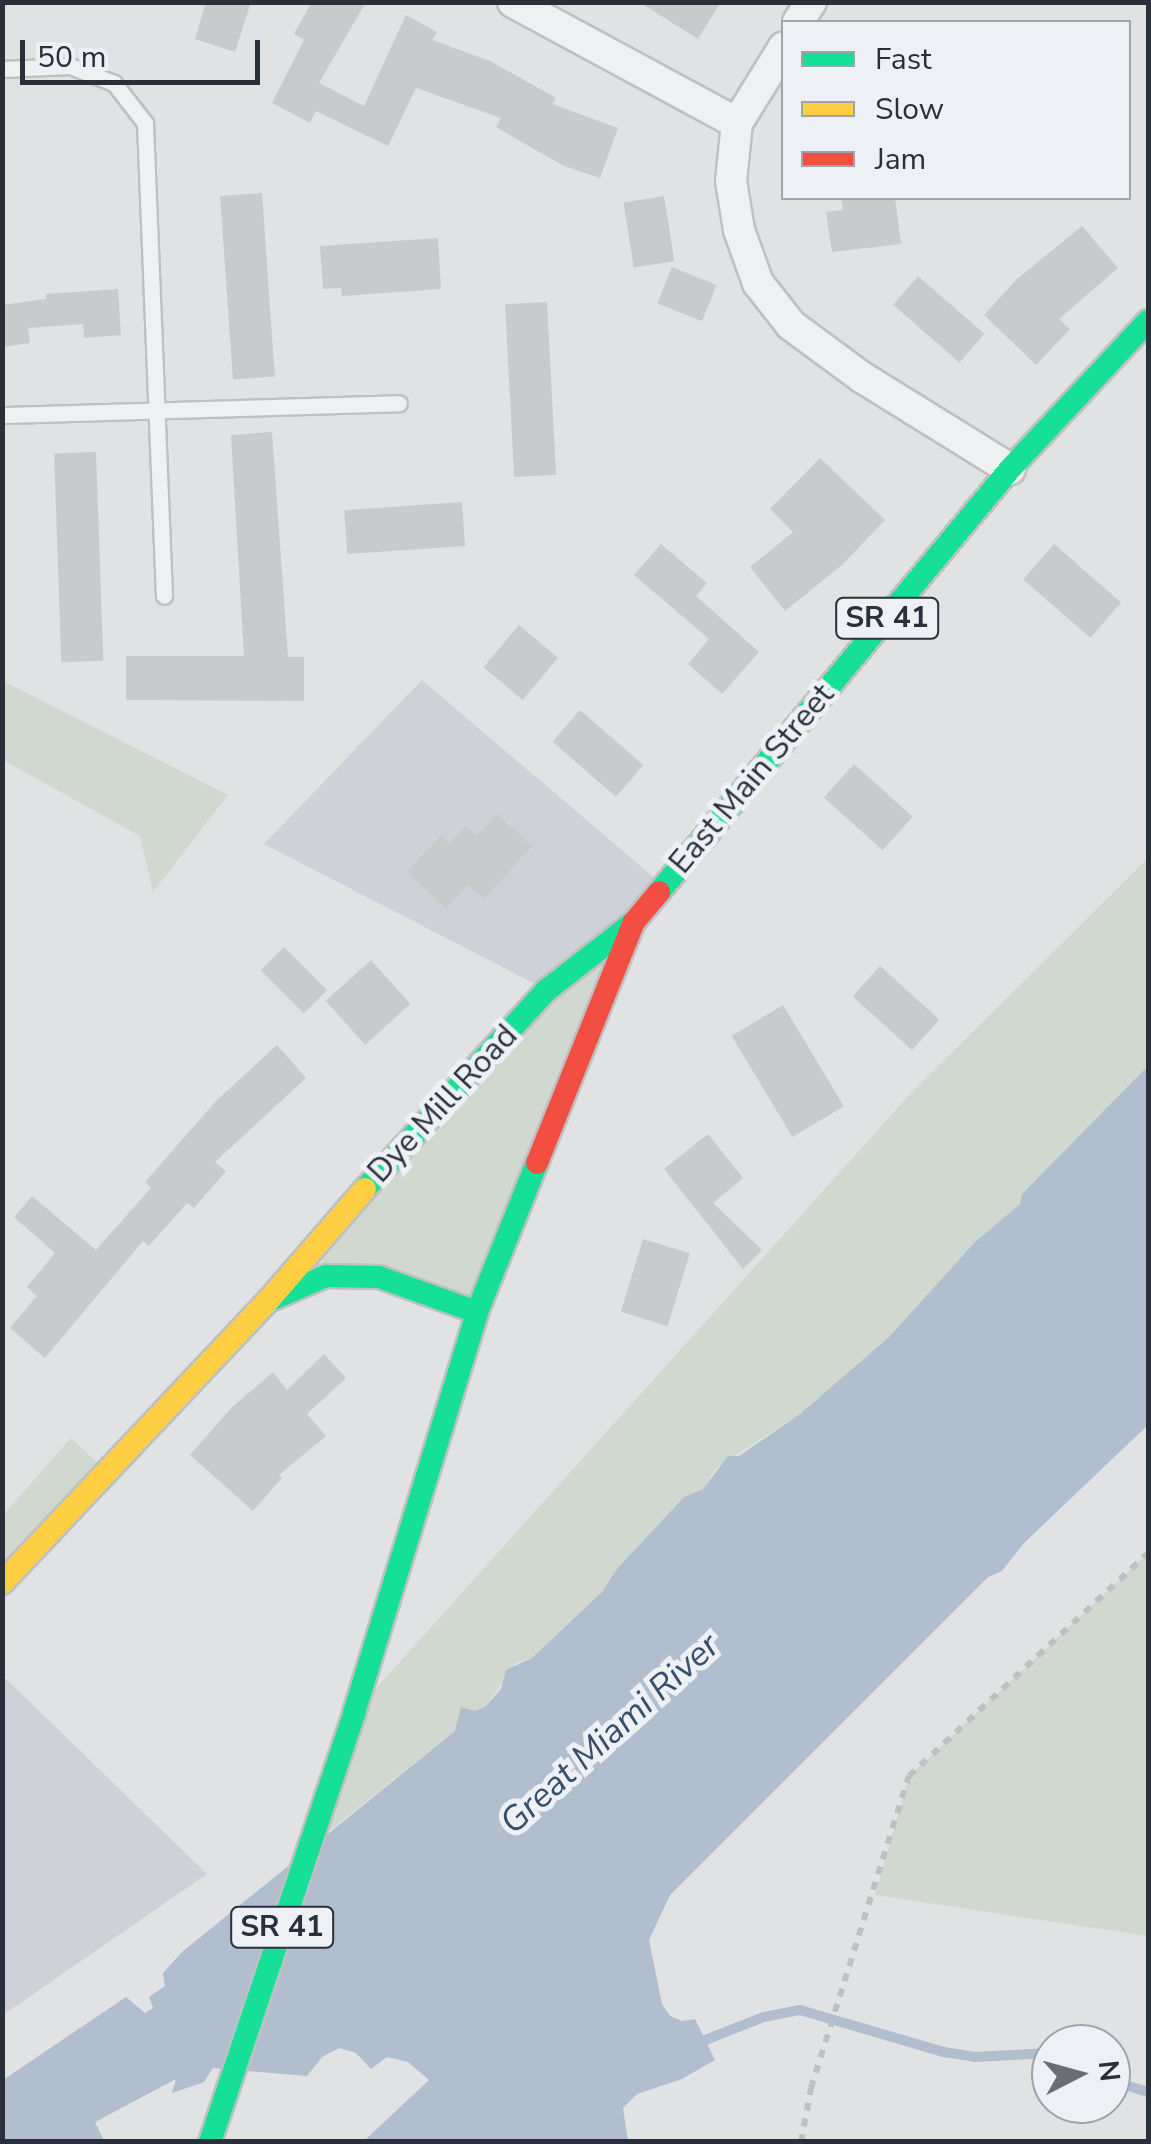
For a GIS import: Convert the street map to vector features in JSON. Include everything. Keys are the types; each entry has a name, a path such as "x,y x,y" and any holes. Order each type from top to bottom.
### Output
{"main road":[{"name":"East Main Street","path":"634,922 1010,469 1148,321"},
{"name":"Dye Mill Road","path":"2,1584 268,1302 318,1240 547,990 634,922"},
{"name":"SR 41","path":"210,2142 354,1713 477,1312 634,922"},
{"name":"Dye Mill Road","path":"268,1302 326,1276 378,1278 477,1312"}],"street":[{"path":"513,2 737,122"},
{"path":"781,52 737,122 731,181 739,230 758,283 790,325 863,378 1010,469"}],"lane":[{"path":"2,69 70,66 114,83 146,123 164,596"},
{"path":"2,415 400,403"}],"path":[{"path":"801,2142 811,2088 910,1776 1148,1553"}],"shaded area":[{"path":"422,680 664,886 547,990 264,844"},
{"path":"3,681 228,795 153,892 140,836 3,760"},
{"path":"1148,858 1148,1066 1144,1075 1022,1194 1020,1204 975,1242 889,1337 800,1414 717,1467 703,1489 684,1497 616,1570 602,1592 532,1658 516,1663 485,1707 309,1847 354,1713 911,1093"},
{"path":"634,922 477,1312 326,1276 318,1240"},
{"path":"71,1438 107,1472 3,1583 3,1515"},
{"path":"1148,1553 1148,1936 875,1895 909,1776"},
{"path":"3,1676 207,1874 2,2015"}],"water":[{"name":"Great Miami River","path":"1148,1066 1148,1425 1024,1543 1002,1571 988,1577 670,1895 649,1940 662,2004 670,2016 682,2021 695,2019 715,2060 682,2079 637,2094 623,2108 628,2141 364,2141 429,2080 408,2062 387,2057 371,2069 356,2053 339,2048 322,2057 307,2076 213,2068 204,2082 172,2093 176,2079 95,2122 104,2141 3,2142 3,2080 126,1997 145,2013 153,2008 149,1997 165,1986 163,1973 182,1952 455,1731 461,1707 475,1711 485,1707 501,1689 506,1670 532,1658 602,1592 616,1570 684,1497 703,1489 728,1456 739,1456 800,1414 889,1337 975,1242 1020,1204 1022,1194"}],"building":[{"path":"206,2 251,2 235,52 195,39"},
{"path":"312,2 366,2 319,83 364,106 406,15 437,32 432,40 490,61 556,98 552,104 618,128 600,178 564,166 496,127 501,118 416,88 388,146 316,111 310,123 272,103 304,40 294,34"},
{"path":"639,2 721,2 698,39"},
{"path":"262,193 275,377 233,379 220,196"},
{"path":"664,196 674,261 634,268 624,202"},
{"path":"841,200 895,200 901,244 832,252 826,212 843,210"},
{"path":"1082,226 1118,268 1059,319 1070,329 1036,365 984,315 1017,279"},
{"path":"438,238 441,289 342,296 341,288 323,289 320,246"},
{"path":"672,267 717,285 702,321 657,303"},
{"path":"918,276 984,334 959,362 893,305"},
{"path":"118,289 121,335 84,338 83,324 28,328 30,343 2,347 2,305 46,299 46,294"},
{"path":"547,302 556,475 514,477 505,304"},
{"path":"272,432 288,657 304,657 304,701 126,700 126,656 244,656 231,435"},
{"path":"96,452 103,661 61,662 54,453"},
{"path":"820,458 885,520 842,565 785,611 750,567 793,532 770,509"},
{"path":"462,502 465,546 347,554 344,510"},
{"path":"661,544 707,583 696,596 759,652 722,694 688,664 709,639 634,575"},
{"path":"1054,544 1121,602 1090,638 1023,579"},
{"path":"519,625 558,658 523,700 484,667"},
{"path":"580,710 643,765 616,797 552,742"},
{"path":"854,764 913,817 883,850 824,797"},
{"path":"497,814 532,846 484,899 468,885 446,908 407,872 441,835 449,843 466,826 477,836"},
{"path":"284,947 327,990 304,1013 261,970"},
{"path":"371,960 410,1004 365,1045 326,1001"},
{"path":"880,966 939,1020 912,1050 853,996"},
{"path":"783,1005 844,1106 792,1137 732,1036"},
{"path":"277,1045 306,1078 215,1162 226,1171 194,1208 187,1203 149,1246 143,1241 45,1358 10,1328 37,1296 27,1287 55,1253 14,1217 32,1196 96,1250 151,1188 145,1182 216,1101"},
{"path":"708,1134 743,1178 713,1203 762,1250 743,1269 664,1169"},
{"path":"643,1239 690,1253 668,1326 621,1312"},
{"path":"324,1354 346,1378 307,1414 326,1436 279,1475 282,1478 253,1511 190,1455 232,1407 273,1372 287,1390"}],"waterway":[{"path":"695,2044 764,2017 800,2010 944,2052 975,2057 1031,2054"},
{"path":"1131,2087 1148,2092"}],"traffic: fast":[{"path":"659,892 1010,469 1148,321"},
{"path":"365,1189 547,990 634,922"},
{"path":"210,2142 354,1713 477,1312 537,1163"},
{"path":"273,1299 326,1276 379,1277 477,1312"}],"traffic: slow":[{"path":"2,1583 268,1301 365,1189"}],"traffic: jam":[{"path":"537,1163 634,922 659,892"}]}
